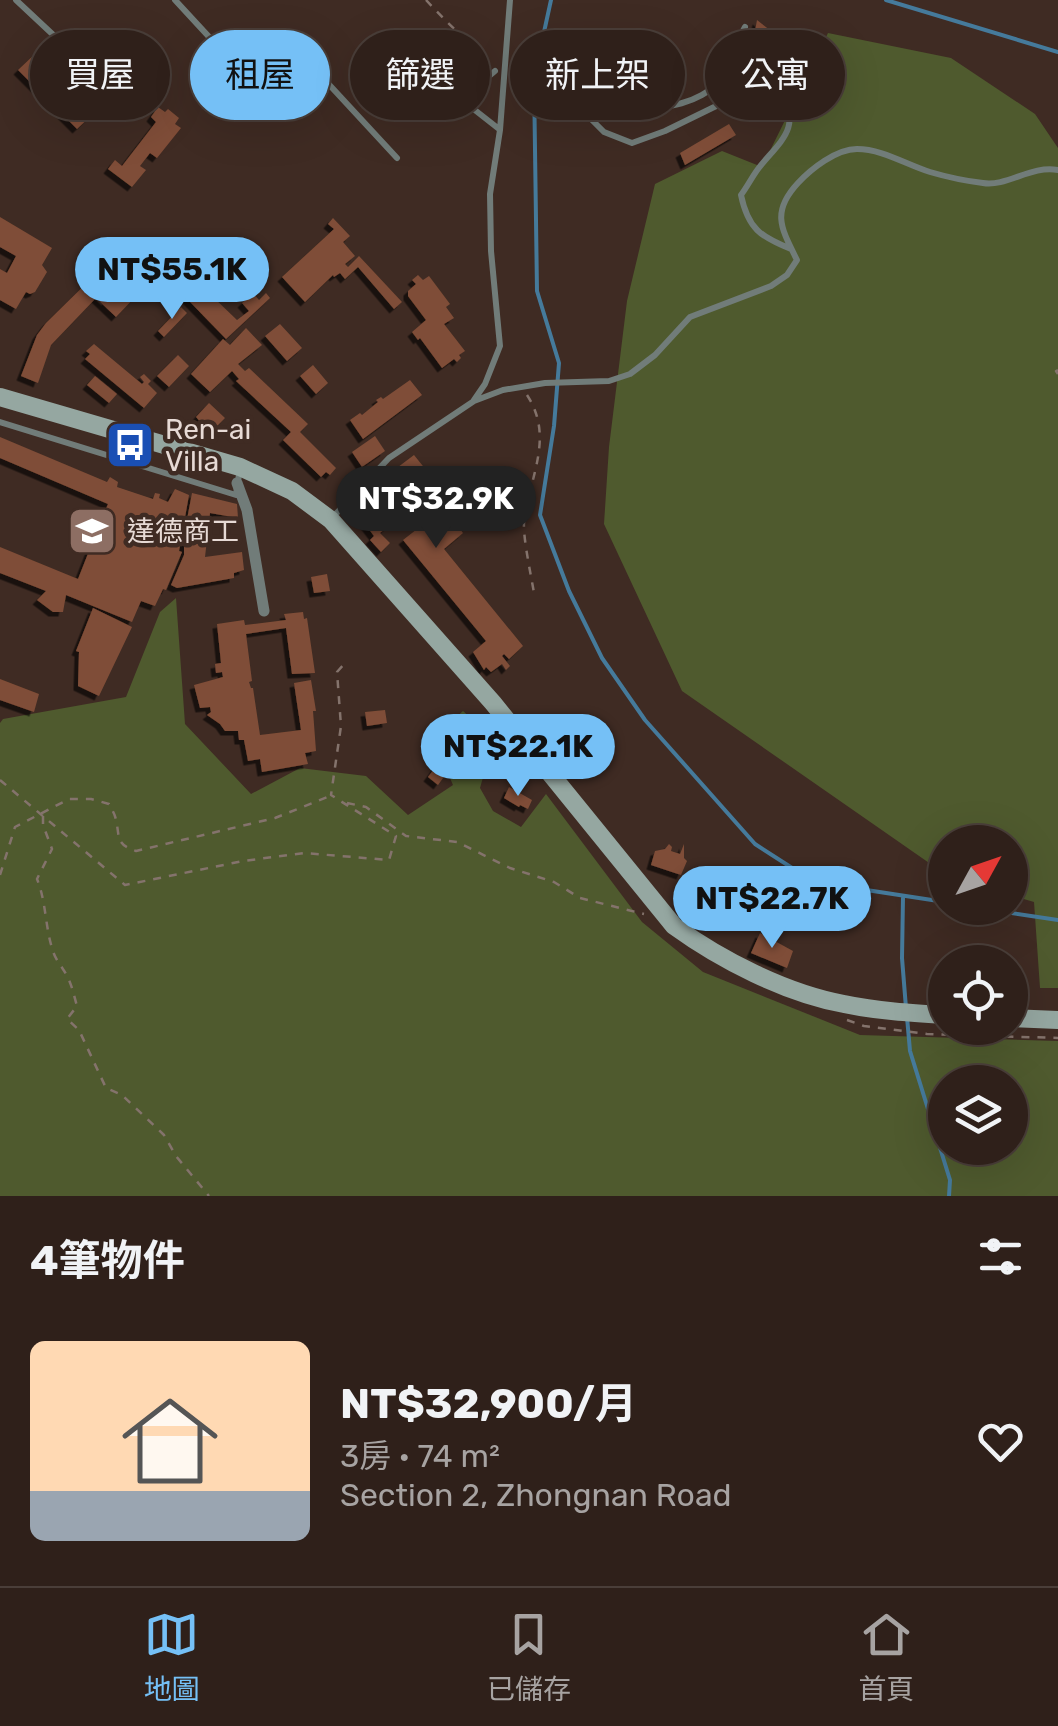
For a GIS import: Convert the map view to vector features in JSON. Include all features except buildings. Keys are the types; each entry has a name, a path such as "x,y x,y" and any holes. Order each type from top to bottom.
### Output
{"main road":[{"path":"0,397 292,490 330,520 493,703 674,926 714,952 799,992 842,1004 928,1013"},
{"path":"1028,1019 1058,1020"}],"street":[{"path":"239,475 264,611"}],"lane":[{"path":"16,0 48,30"},
{"path":"175,0 271,104 311,66 397,158"},
{"path":"474,401 500,346 490,194 500,130 510,0"},
{"path":"745,27 713,88 673,107 659,108 642,104 592,63 582,72 578,85 582,109 604,132 632,143 749,90 768,88 788,110 786,136 741,196 744,213 762,238 791,248"},
{"path":"490,74 494,71"},
{"path":"487,120 500,130"},
{"path":"330,520 389,458 474,401 503,390 608,381 630,374 655,355 690,318 771,286 787,275 796,260 779,218 784,200 804,177 844,150 876,152 934,173 988,184 1045,168 1058,170"},
{"path":"0,422 236,495 239,475"}],"path":[{"path":"426,0 494,71"},
{"path":"522,387 535,406 542,438 524,526 534,592"},
{"path":"331,795 341,726 337,672 346,662"},
{"path":"0,780 124,885 304,853 389,860 396,836 331,795"},
{"path":"0,876 15,827 69,799 110,804 116,834 124,847 136,851 275,818 331,795"},
{"path":"341,801 366,807 406,836 457,842 510,868 554,882 580,898 646,915"},
{"path":"43,814 52,849 38,878 52,947 73,990 76,1006 67,1019 79,1030 106,1088 122,1095 164,1134 176,1156 209,1196"},
{"path":"847,1020 864,1026 928,1034 1058,1038"}],"green space":[{"path":"845,36 951,58 1035,114 1058,148 1058,988 1040,988 1034,902 1028,900 1028,825 928,825 928,862 682,691 604,524 627,301 655,184 722,151 762,167 785,120 845,120"},
{"path":"176,598 185,724 251,794 300,768 366,776 408,815 453,785 433,738 463,711 494,739 480,788 493,811 521,827 546,794 642,922 703,972 860,1035 928,1037 928,1045 1028,1045 1028,1040 1058,1041 1058,1196 0,1196 0,723 3,719 126,697 160,612"}],"waterway":[{"path":"551,0 534,78 537,291 559,363 540,515 569,591 602,658 645,720 755,844 814,882 928,899"},
{"path":"886,0 1058,52"},
{"path":"903,897 906,1008"},
{"path":"1028,916 1058,920"},
{"path":"907,1017 910,1051 950,1180 949,1196"}],"place":[{"name":"Ren-ai Villa","path":"130,445"},
{"name":"達德商工","path":"92,531"}]}
